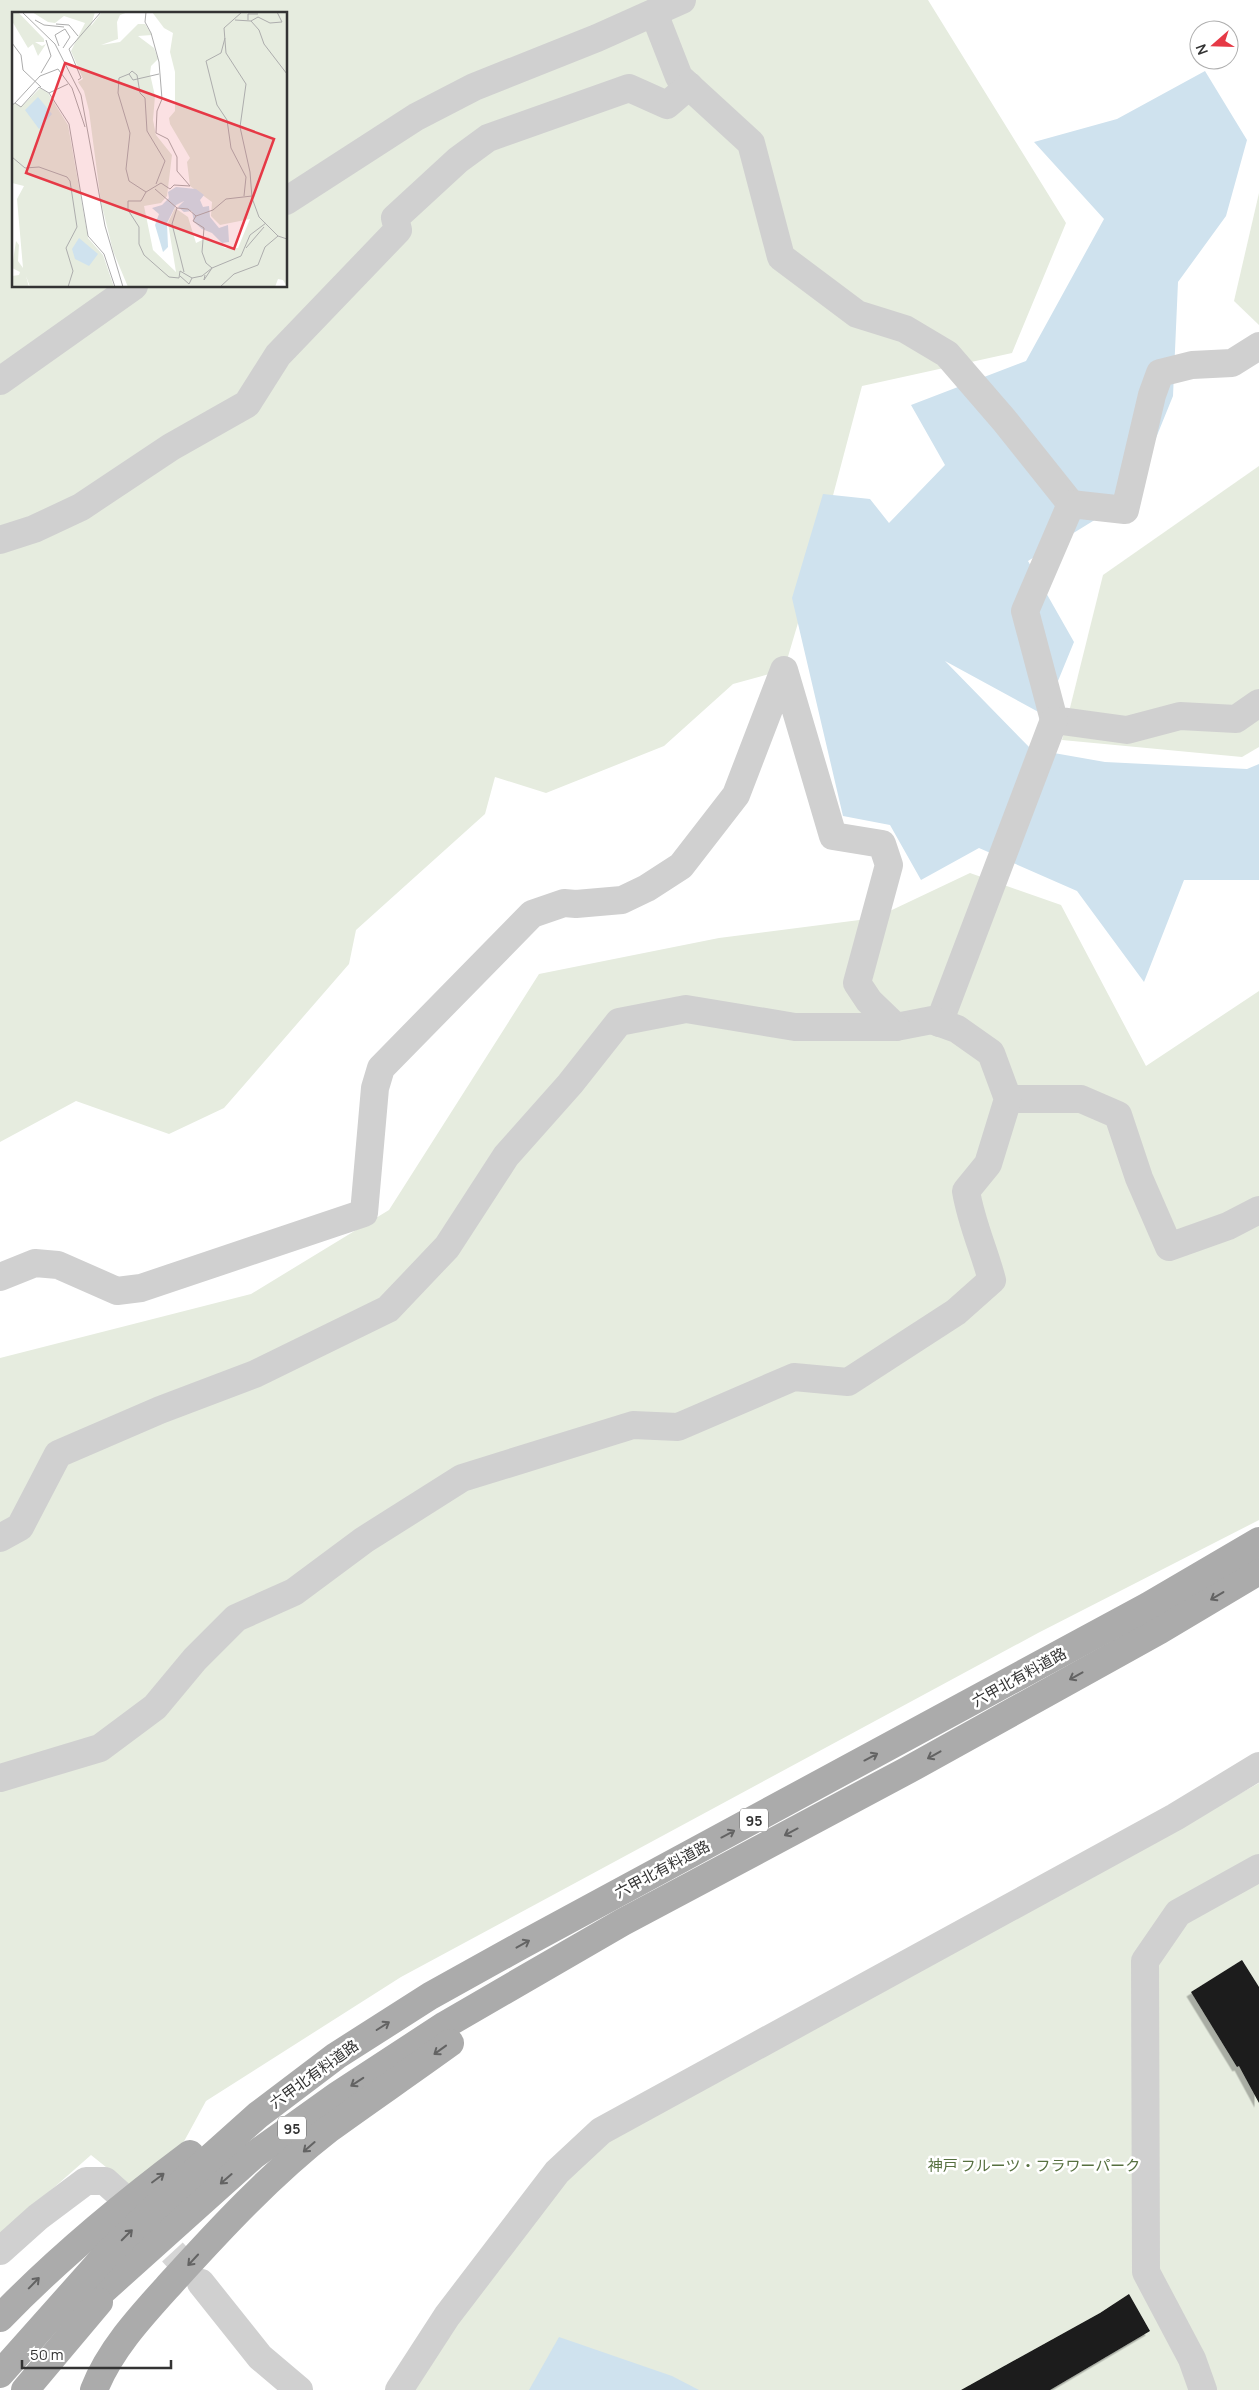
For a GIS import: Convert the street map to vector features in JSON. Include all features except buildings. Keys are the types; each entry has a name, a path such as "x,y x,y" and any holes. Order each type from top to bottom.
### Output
{"main road":[{"name":"六甲北有料道路","path":"26,2390 163,2200 258,2115 336,2056 430,1996 1130,1616 1259,1541"},
{"name":"六甲北有料道路","path":"0,2350 29,2321 118,2261 254,2156 338,2095 446,2025 624,1922 925,1760 1160,1630 1259,1571"},
{"path":"94,2390 99,2377 132,2326 220,2230 281,2171 328,2130 624,1922"},
{"path":"0,2318 42,2274 119,2207 197,2148 258,2115"},
{"name":"六甲北有料道路","path":"0,2374 118,2261"},
{"name":"六甲北有料道路","path":"5,2390 118,2261"}],"street":[{"path":"288,200 416,117 474,87 682,0"},
{"path":"654,13 679,77 751,143 781,257 856,314 905,329 947,354 1004,420 1071,504 1126,510 1152,395 1160,373 1192,365 1232,363 1259,346"},
{"path":"0,540 34,530 81,507 172,447 247,404 278,355 398,230 395,218 458,160 488,138 629,88 667,105 689,86"},
{"path":"0,381 131,288"},
{"path":"939,1023 1054,720 1025,611 1071,504"},
{"path":"0,1277 35,1263 58,1265 116,1291 141,1288 364,1212 375,1088 381,1068 532,914 564,903 576,904 622,900 647,888 681,866 736,795 784,670 833,836 882,844 889,865 857,983 869,1001 896,1027"},
{"path":"1054,720 1127,730 1180,716 1236,719 1259,703"},
{"path":"0,1538 20,1527 58,1454 160,1410 254,1374 388,1310 447,1247 506,1156 570,1084 619,1022 686,1009 795,1027 896,1027 932,1020 958,1029 991,1053 1008,1100 988,1164 966,1191 970,1216 984,1250 992,1280 956,1312 848,1382 794,1377 678,1427 633,1425 462,1478 364,1540 294,1592 236,1618 195,1659 155,1707 100,1748 0,1778"},
{"path":"1008,1100 1081,1099 1118,1115 1139,1178 1169,1247 1228,1226 1259,1210"},
{"path":"399,2390 447,2316 557,2172 601,2131 1175,1817 1259,1766"},
{"path":"1202,2390 1192,2359 1146,2272 1145,1961 1178,1914 1259,1868"},
{"path":"0,2251 38,2217 86,2181 105,2181 125,2199"},
{"path":"201,2283 260,2356 299,2390"}],"green space":[{"path":"0,0 928,0 1066,223 1012,353 862,386 809,586 784,670 733,684 664,746 546,793 495,777 485,814 356,930 349,964 224,1108 169,1134 76,1101 0,1142"},
{"path":"1259,193 1259,325 1234,301"},
{"path":"1259,466 1259,747 1242,757 1062,740 1103,575"},
{"path":"970,873 1061,905 1146,1066 1259,991 1259,1520 1038,1633 401,1977 206,2101 163,2180 142,2196 91,2155 0,2235 0,1358 251,1294 389,1210 539,974 719,938 875,918"},
{"name":"神戸 フルーツ・フラワーパーク","path":"1259,1783 1259,2390 407,2390 563,2176 610,2136 985,1936"}],"water":[{"path":"1205,71 1247,140 1226,216 1178,282 1173,396 1132,497 1028,561 1074,642 1044,715 945,661 1031,749 1105,762 1247,769 1259,764 1259,880 1184,880 1144,982 1077,891 979,848 921,880 890,825 843,816 792,598 823,494 870,499 889,523 945,465 911,405 1026,361 1104,219 1034,142 1117,119"},
{"path":"559,2337 672,2376 699,2390 529,2390"}],"tunnel":[{"path":"144,2221 201,2283"}]}
